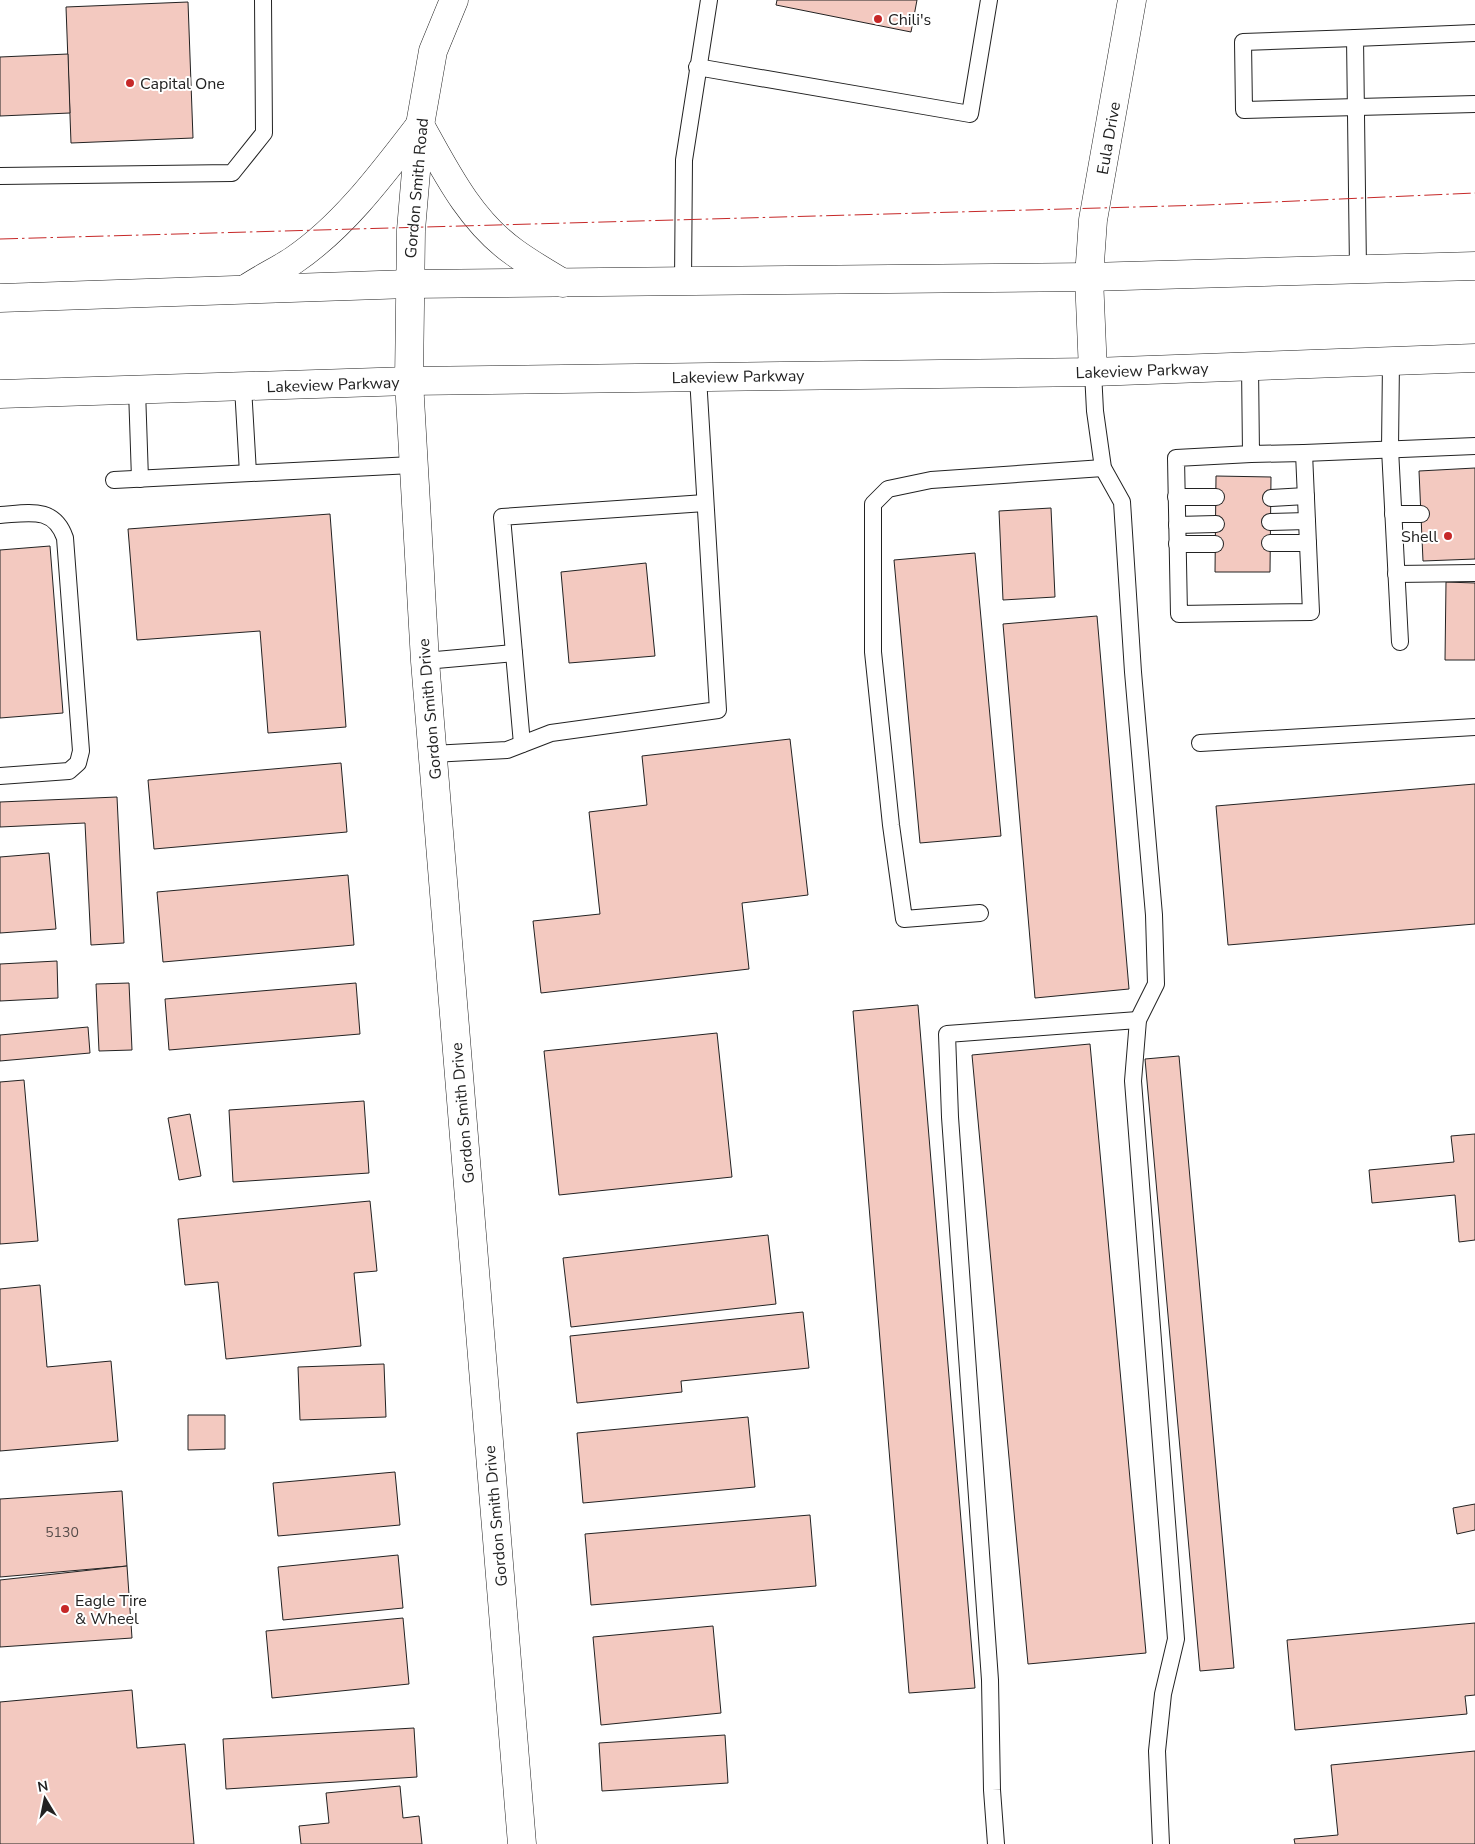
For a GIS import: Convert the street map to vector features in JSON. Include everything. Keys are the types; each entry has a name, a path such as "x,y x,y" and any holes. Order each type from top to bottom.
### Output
{"main road":[{"name":"Gordon Smith Road","path":"409,381 411,230 420,125 433,50 454,0"},
{"name":"Eula Drive","path":"1093,372 1090,277 1093,220 1132,0"},
{"path":"246,288 294,260 328,232 375,183 420,125 456,189 488,228 512,251 563,283"},
{"path":"0,298 246,288 409,284 1090,277 1475,266"},
{"name":"Lakeview Parkway","path":"0,394 243,388 409,381 1093,372 1475,358"},
{"name":"Gordon Smith Drive","path":"409,381 412,465 432,754 522,1844"}],"lane":[{"path":"0,176 232,172 264,133 263,0"},
{"path":"683,282 684,160 697,66 709,0"},
{"path":"697,66 970,114 990,0"},
{"path":"1475,33 1242,42 1244,110 1475,104"},
{"path":"1355,38 1358,269"},
{"path":"1391,362 1390,449 1400,642"},
{"path":"1250,366 1251,454"},
{"path":"1093,372 1095,411 1103,468 1122,502 1133,672 1154,915 1156,984 1138,1020 1133,1081 1176,1639 1163,1694 1157,1751 1162,1844"},
{"path":"432,754 508,750 551,733 718,710 698,377"},
{"path":"243,388 248,473"},
{"path":"137,390 140,479"},
{"path":"1304,453 1311,612 1179,614 1176,458 1475,446"},
{"path":"114,480 412,465"},
{"path":"980,913 904,920 891,825 873,652 873,504 888,489 931,480 1028,475 1103,468"},
{"path":"1271,498 1306,496"},
{"path":"1176,497 1216,497"},
{"path":"522,744 502,518 705,503"},
{"path":"0,515 37,513 51,517 60,526 65,538 81,751 78,764 69,771 0,776"},
{"path":"1394,514 1421,514"},
{"path":"1270,522 1307,521"},
{"path":"1177,525 1216,524"},
{"path":"1270,543 1308,544"},
{"path":"1178,544 1215,544"},
{"path":"1396,574 1475,573"},
{"path":"425,661 514,653"},
{"path":"1200,743 1475,727"},
{"path":"996,1844 992,1790 990,1680 953,1164 947,1034 1138,1020"}],"building":[{"name":"Chili's","path":"777,0 917,0 911,32 776,5"},
{"name":"Capital One","path":"188,2 193,138 71,143 66,7"},
{"path":"68,54 70,113 0,116 0,57"},
{"name":"Shell","path":"1475,468 1475,559 1423,561 1419,471"},
{"path":"1216,476 1271,477 1270,572 1215,572"},
{"path":"1051,508 1055,597 1003,600 999,511"},
{"path":"330,514 346,727 268,733 260,631 137,640 128,529"},
{"path":"50,546 63,713 0,718 0,550"},
{"path":"975,553 1001,836 920,843 894,560"},
{"path":"646,563 655,656 569,663 561,572"},
{"path":"1446,582 1475,583 1475,660 1445,660"},
{"path":"1097,616 1129,989 1035,998 1003,624"},
{"path":"790,739 808,895 742,903 749,969 541,993 533,921 600,914 589,812 647,805 642,756"},
{"path":"341,763 347,832 154,849 148,780"},
{"path":"1475,784 1475,924 1228,945 1216,806"},
{"path":"117,797 124,943 91,945 85,823 0,827 0,802"},
{"path":"49,853 56,929 0,933 0,857"},
{"path":"348,875 354,945 163,962 157,892"},
{"path":"57,961 58,998 0,1001 0,964"},
{"path":"129,983 132,1050 99,1051 96,984"},
{"path":"356,983 360,1034 169,1050 165,999"},
{"path":"918,1005 975,1688 909,1693 853,1011"},
{"path":"88,1027 90,1053 0,1061 0,1035"},
{"path":"717,1033 732,1177 559,1195 544,1051"},
{"path":"1090,1044 1146,1653 1028,1664 972,1055"},
{"path":"1179,1056 1234,1668 1200,1671 1145,1059"},
{"path":"24,1080 38,1241 0,1244 0,1082"},
{"path":"364,1101 369,1173 233,1182 229,1110"},
{"path":"190,1114 201,1176 179,1180 168,1118"},
{"path":"1475,1134 1475,1240 1459,1242 1455,1195 1372,1203 1369,1170 1454,1162 1451,1136"},
{"path":"370,1201 377,1271 354,1273 361,1346 226,1359 218,1282 185,1285 178,1219"},
{"path":"768,1235 776,1304 571,1327 563,1258"},
{"path":"40,1285 47,1367 111,1361 118,1441 0,1451 0,1289"},
{"path":"803,1312 809,1368 681,1381 682,1392 577,1403 570,1336"},
{"path":"384,1364 386,1417 300,1420 298,1367"},
{"path":"188,1415 225,1415 225,1449 188,1450"},
{"path":"748,1417 755,1487 583,1503 577,1433"},
{"path":"395,1472 400,1525 278,1536 273,1483"},
{"path":"122,1491 127,1566 0,1577 0,1499"},
{"path":"1475,1504 1475,1530 1457,1534 1453,1508"},
{"path":"810,1515 816,1586 591,1605 585,1534"},
{"path":"398,1555 403,1608 283,1620 278,1567"},
{"name":"Eagle Tire & Wheel","path":"127,1566 132,1638 0,1647 0,1580"},
{"path":"403,1618 409,1684 272,1698 266,1631"},
{"path":"1475,1623 1475,1695 1465,1696 1467,1714 1295,1730 1287,1640"},
{"path":"713,1626 721,1713 601,1725 593,1637"},
{"path":"132,1690 137,1748 185,1744 194,1844 0,1844 0,1702"},
{"path":"414,1728 417,1777 226,1789 223,1739"},
{"path":"725,1735 728,1783 602,1791 599,1743"},
{"path":"1475,1751 1475,1844 1295,1844 1294,1839 1338,1835 1331,1765"},
{"path":"400,1786 403,1818 419,1816 422,1844 301,1844 299,1826 329,1823 326,1793"}],"power":[{"path":"0,239 1206,205 1475,193"}],"place":[{"name":"Chili's","path":"878,19"},
{"name":"Capital One","path":"130,83"},
{"name":"Shell","path":"1448,536"},
{"name":"Eagle Tire & Wheel","path":"65,1609"}]}
